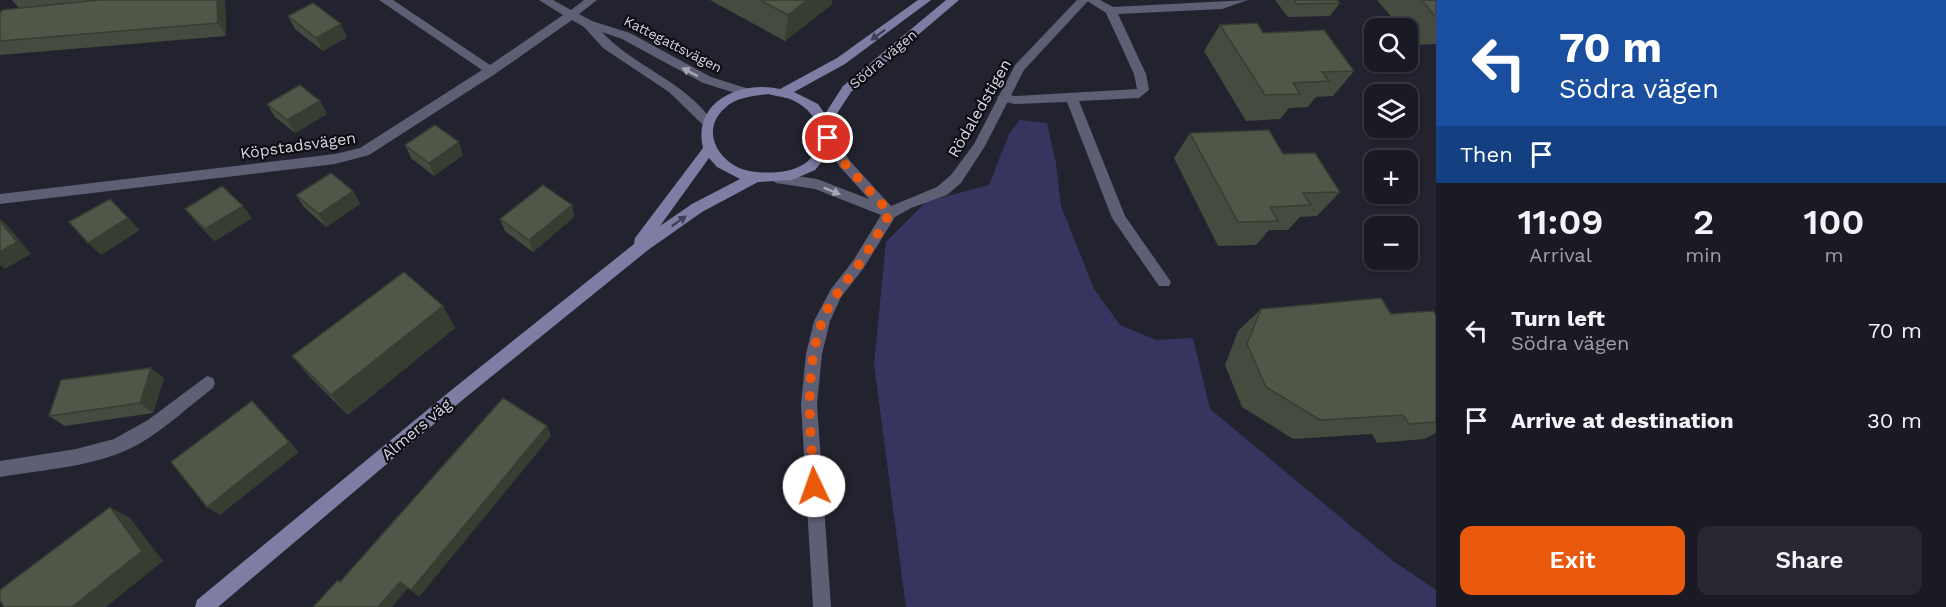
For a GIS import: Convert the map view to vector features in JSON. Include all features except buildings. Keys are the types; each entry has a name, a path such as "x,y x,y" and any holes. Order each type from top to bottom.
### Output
{"street":[{"path":"385,0 491,71"},
{"name":"Kattegattsvägen","path":"545,0 588,24 614,30 706,80 744,92"},
{"name":"Köpstadsvägen","path":"0,199 352,156 375,147 491,71 591,0"},
{"name":"Södra vägen","path":"784,92 841,62 925,0"},
{"name":"Södra vägen","path":"828,133 830,115 847,89 953,0"},
{"name":"Rödaledstigen","path":"890,213 906,204 942,191 956,179 979,146 1019,68 1083,0"},
{"path":"1092,0 1112,11 1222,6 1242,0"},
{"path":"1003,97 1014,100 1127,97 1139,94 1143,90 1140,74 1112,11"},
{"name":"Kattegattsvägen","path":"588,24 607,45 673,90 706,121"},
{"path":"768,90 784,92 813,106 820,113 845,164 890,213 816,184 754,177 732,170 709,149 704,135 706,121 720,103 744,92 768,90"},
{"path":"1071,98 1119,218 1164,282"},
{"path":"776,178 808,167 823,154 828,133"},
{"name":"Almers väg","path":"631,254 709,149"},
{"name":"Almers väg","path":"204,607 456,394 631,254 703,204 754,177"},
{"path":"822,607 809,404 814,354 822,321 836,293 858,266 890,213"},
{"path":"0,468 100,451 120,445 136,437 207,383"}],"shaded area":[{"path":"1020,120 1047,123 1056,163 1061,206 1094,289 1120,325 1156,340 1193,338 1210,409 1393,561 1436,590 1436,607 906,607 874,364 886,242 926,202 989,185 1009,134"}],"route":[{"path":"814,486 809,404 814,354 822,321 836,293 858,266 890,213 868,186 845,164 828,138"}]}
